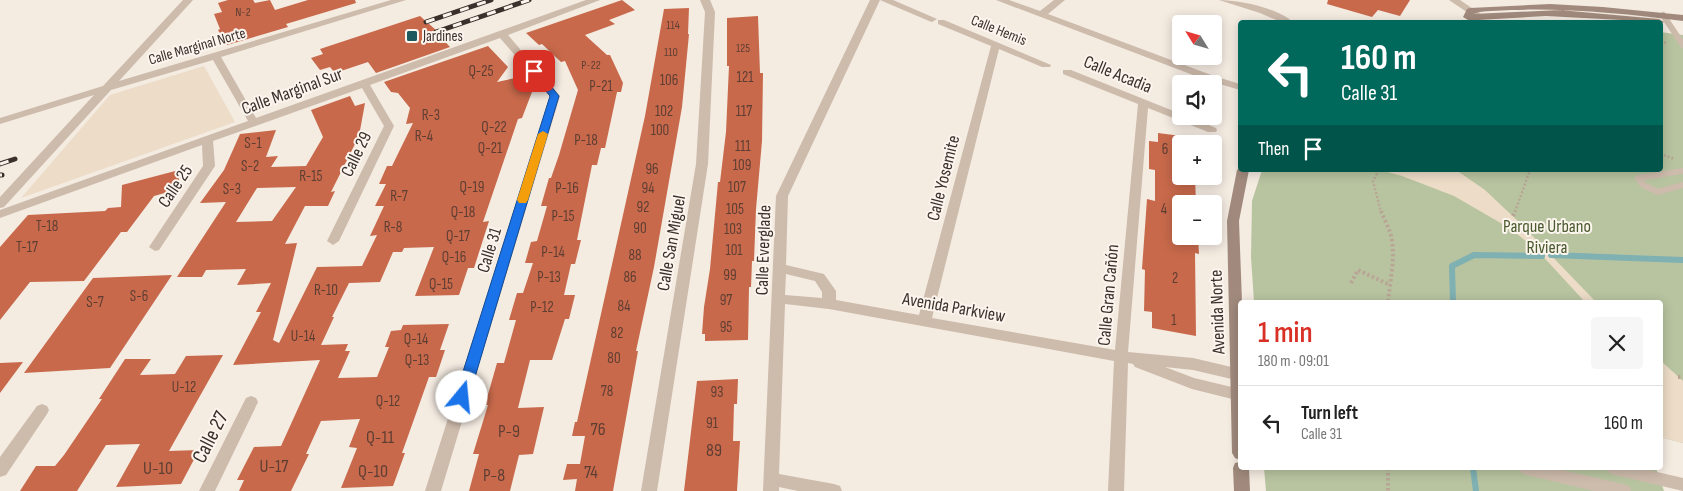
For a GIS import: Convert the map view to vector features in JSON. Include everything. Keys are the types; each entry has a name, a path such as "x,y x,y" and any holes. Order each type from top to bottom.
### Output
{"street":[{"path":"0,204 188,0"},
{"name":"Calle Marginal Norte","path":"0,121 106,87 216,57 401,0"},
{"name":"Calle Marginal Sur","path":"0,214 595,0"},
{"name":"Calle San Miguel","path":"649,491 702,164 710,12 705,0"},
{"name":"Calle Everglade","path":"771,485 782,196 875,0"},
{"name":"Calle Hemis","path":"885,0 1046,65"},
{"path":"1001,0 1210,78 1238,86"},
{"path":"1041,15 1060,0"},
{"path":"1224,0 1263,11 1283,20"},
{"path":"1454,0 1469,14 1480,18 1525,13 1557,13 1649,20"},
{"path":"1469,14 1514,6 1579,7 1656,20"},
{"path":"1663,21 1683,18"},
{"path":"1663,21 1683,26"},
{"name":"Calle 31","path":"433,491 555,96 502,34"},
{"name":"Calle Yosemite","path":"924,320 996,44"},
{"path":"216,57 254,123"},
{"name":"Calle Acadia","path":"1067,72 1212,130"},
{"name":"Calle 29","path":"333,241 389,126 364,83"},
{"name":"Calle Gran Cañón","path":"1116,491 1121,356 1143,103"},
{"name":"Calle 25","path":"155,247 209,166 208,140"},
{"name":"Avenida Norte","path":"1238,349 1233,221 1243,172"},
{"path":"780,268 819,277 828,291 829,304"},
{"name":"Avenida Parkview","path":"779,299 829,304 1121,356 1193,364 1238,375"},
{"name":"Avenida Parkview","path":"1121,356 1192,383 1238,394"},
{"name":"Calle 27","path":"207,491 252,402"},
{"path":"0,470 42,410"},
{"path":"1241,470 1242,491"},
{"path":"1535,470 1623,491"},
{"path":"1623,470 1683,485"},
{"path":"771,485 834,491"}],"lane":[{"path":"1663,22 1683,45"},
{"path":"1683,171 1638,178 1643,185 1658,192 1683,185"}],"path":[{"path":"1663,155 1683,162"},
{"path":"1378,172 1373,181 1391,235 1393,258 1388,300"},
{"path":"1513,216 1529,172"},
{"path":"1351,283 1358,270 1390,285"},
{"path":"1388,470 1388,491"}],"green space":[{"name":"Parque Urbano Riviera","path":"1663,32 1683,35 1683,443 1663,438 1663,300 1254,300 1251,257 1252,201 1261,172 1663,172"},
{"path":"1264,470 1657,470 1664,491 1266,491"}],"shaded area":[{"path":"204,66 235,122 21,198 110,95"},
{"path":"1387,172 1459,172 1485,190 1521,224 1594,300 1583,300 1538,251 1511,229 1454,196"},
{"path":"1663,363 1683,381 1683,443 1663,438"}],"building":[{"path":"228,0 253,0 255,3 270,0 275,10 308,0 355,0 356,3 286,24 288,27 227,45 218,30 220,29 214,14 222,12 218,3"},
{"path":"622,0 635,10 609,20 615,24 585,35 607,55 610,55 623,83 621,92 617,92 605,148 601,148 597,165 592,165 577,240 581,240 575,264 571,264 564,295 575,295 569,319 565,319 552,360 530,360 518,408 544,407 533,454 519,455 510,491 469,491 479,454 473,454 488,405 485,405 497,363 504,363 516,320 509,320 517,293 523,293 533,263 525,263 531,242 537,241 547,206 541,206 549,178 551,178 559,155 578,90 565,61 561,62 542,44 539,45 526,33"},
{"path":"1328,0 1410,0 1400,16 1378,10 1372,17 1327,4"},
{"path":"689,8 689,34 682,107 654,267 636,351 638,351 613,491 575,491 577,479 563,480 567,464 580,464 585,436 572,436 575,422 577,422 645,116 664,9"},
{"path":"420,16 437,31 450,47 376,73 368,62 335,73 330,67 320,70 311,58 323,54 320,49"},
{"path":"758,16 760,73 763,73 762,141 754,261 752,261 751,287 749,287 748,340 705,341 705,334 702,334 704,307 710,269 718,182 720,182 726,132 729,66 727,66 727,18"},
{"path":"488,46 508,67 497,82 520,77 524,91 532,92 522,118 518,119 483,222 489,221 474,268 468,268 459,295 415,296 434,247 404,248 402,252 393,252 380,282 349,283 321,345 348,344 345,351 350,351 338,378 377,377 389,347 385,347 391,331 401,330 403,325 449,324 440,350 445,350 436,377 429,377 402,453 405,453 393,486 341,488 357,448 349,447 360,419 321,421 306,454 309,454 291,491 239,491 244,480 237,480 254,447 281,446 320,360 233,365 261,312 256,312 271,283 237,285 246,269 206,270 202,277 177,277 226,202 200,203 224,170 240,134 276,130 266,157 278,156 271,167 306,166 323,137 311,110 350,96 355,106 365,103 359,136 331,192 335,191 328,206 305,206 285,244 297,243 273,340 279,343 317,267 362,266 377,235 370,236 384,206 375,206 386,184 379,184 387,166 392,166 413,123 406,124 410,108 398,93 391,92 384,82","holes":["296,187 272,221 236,222 257,188"]},
{"path":"1158,133 1173,135 1172,185 1195,185 1196,195 1172,195 1172,245 1198,245 1199,254 1195,253 1196,336 1152,328 1152,312 1144,311 1145,270 1142,269 1147,199 1155,201 1155,170 1149,169 1149,141 1158,142"},
{"path":"179,170 179,189 154,196 127,232 121,232 84,281 30,282 0,320 0,247 28,215 105,211 108,208 121,207 122,185"},
{"path":"172,275 110,368 24,373 93,278"},
{"path":"223,355 169,451 199,450 181,484 116,487 140,444 106,445 77,491 20,491 36,466 55,466 64,455 102,399 99,399 125,359 151,359 140,375 175,374 186,356"},
{"path":"23,362 0,393 0,363"},
{"path":"738,379 737,404 734,404 733,441 740,441 737,491 684,491 697,381"}],"waterway":[{"path":"1453,300 1452,266 1474,255 1542,256"},
{"path":"1551,255 1683,260"},
{"path":"1473,470 1476,491"}],"railway":[{"path":"426,22 491,0"},
{"path":"436,32 529,0"},
{"path":"0,164 15,159"}],"slow traffic":[{"path":"522,200 543,134"}],"place":[{"name":"Jardines","path":"412,36"}],"route":[{"path":"462,397 555,96 534,71"}]}
